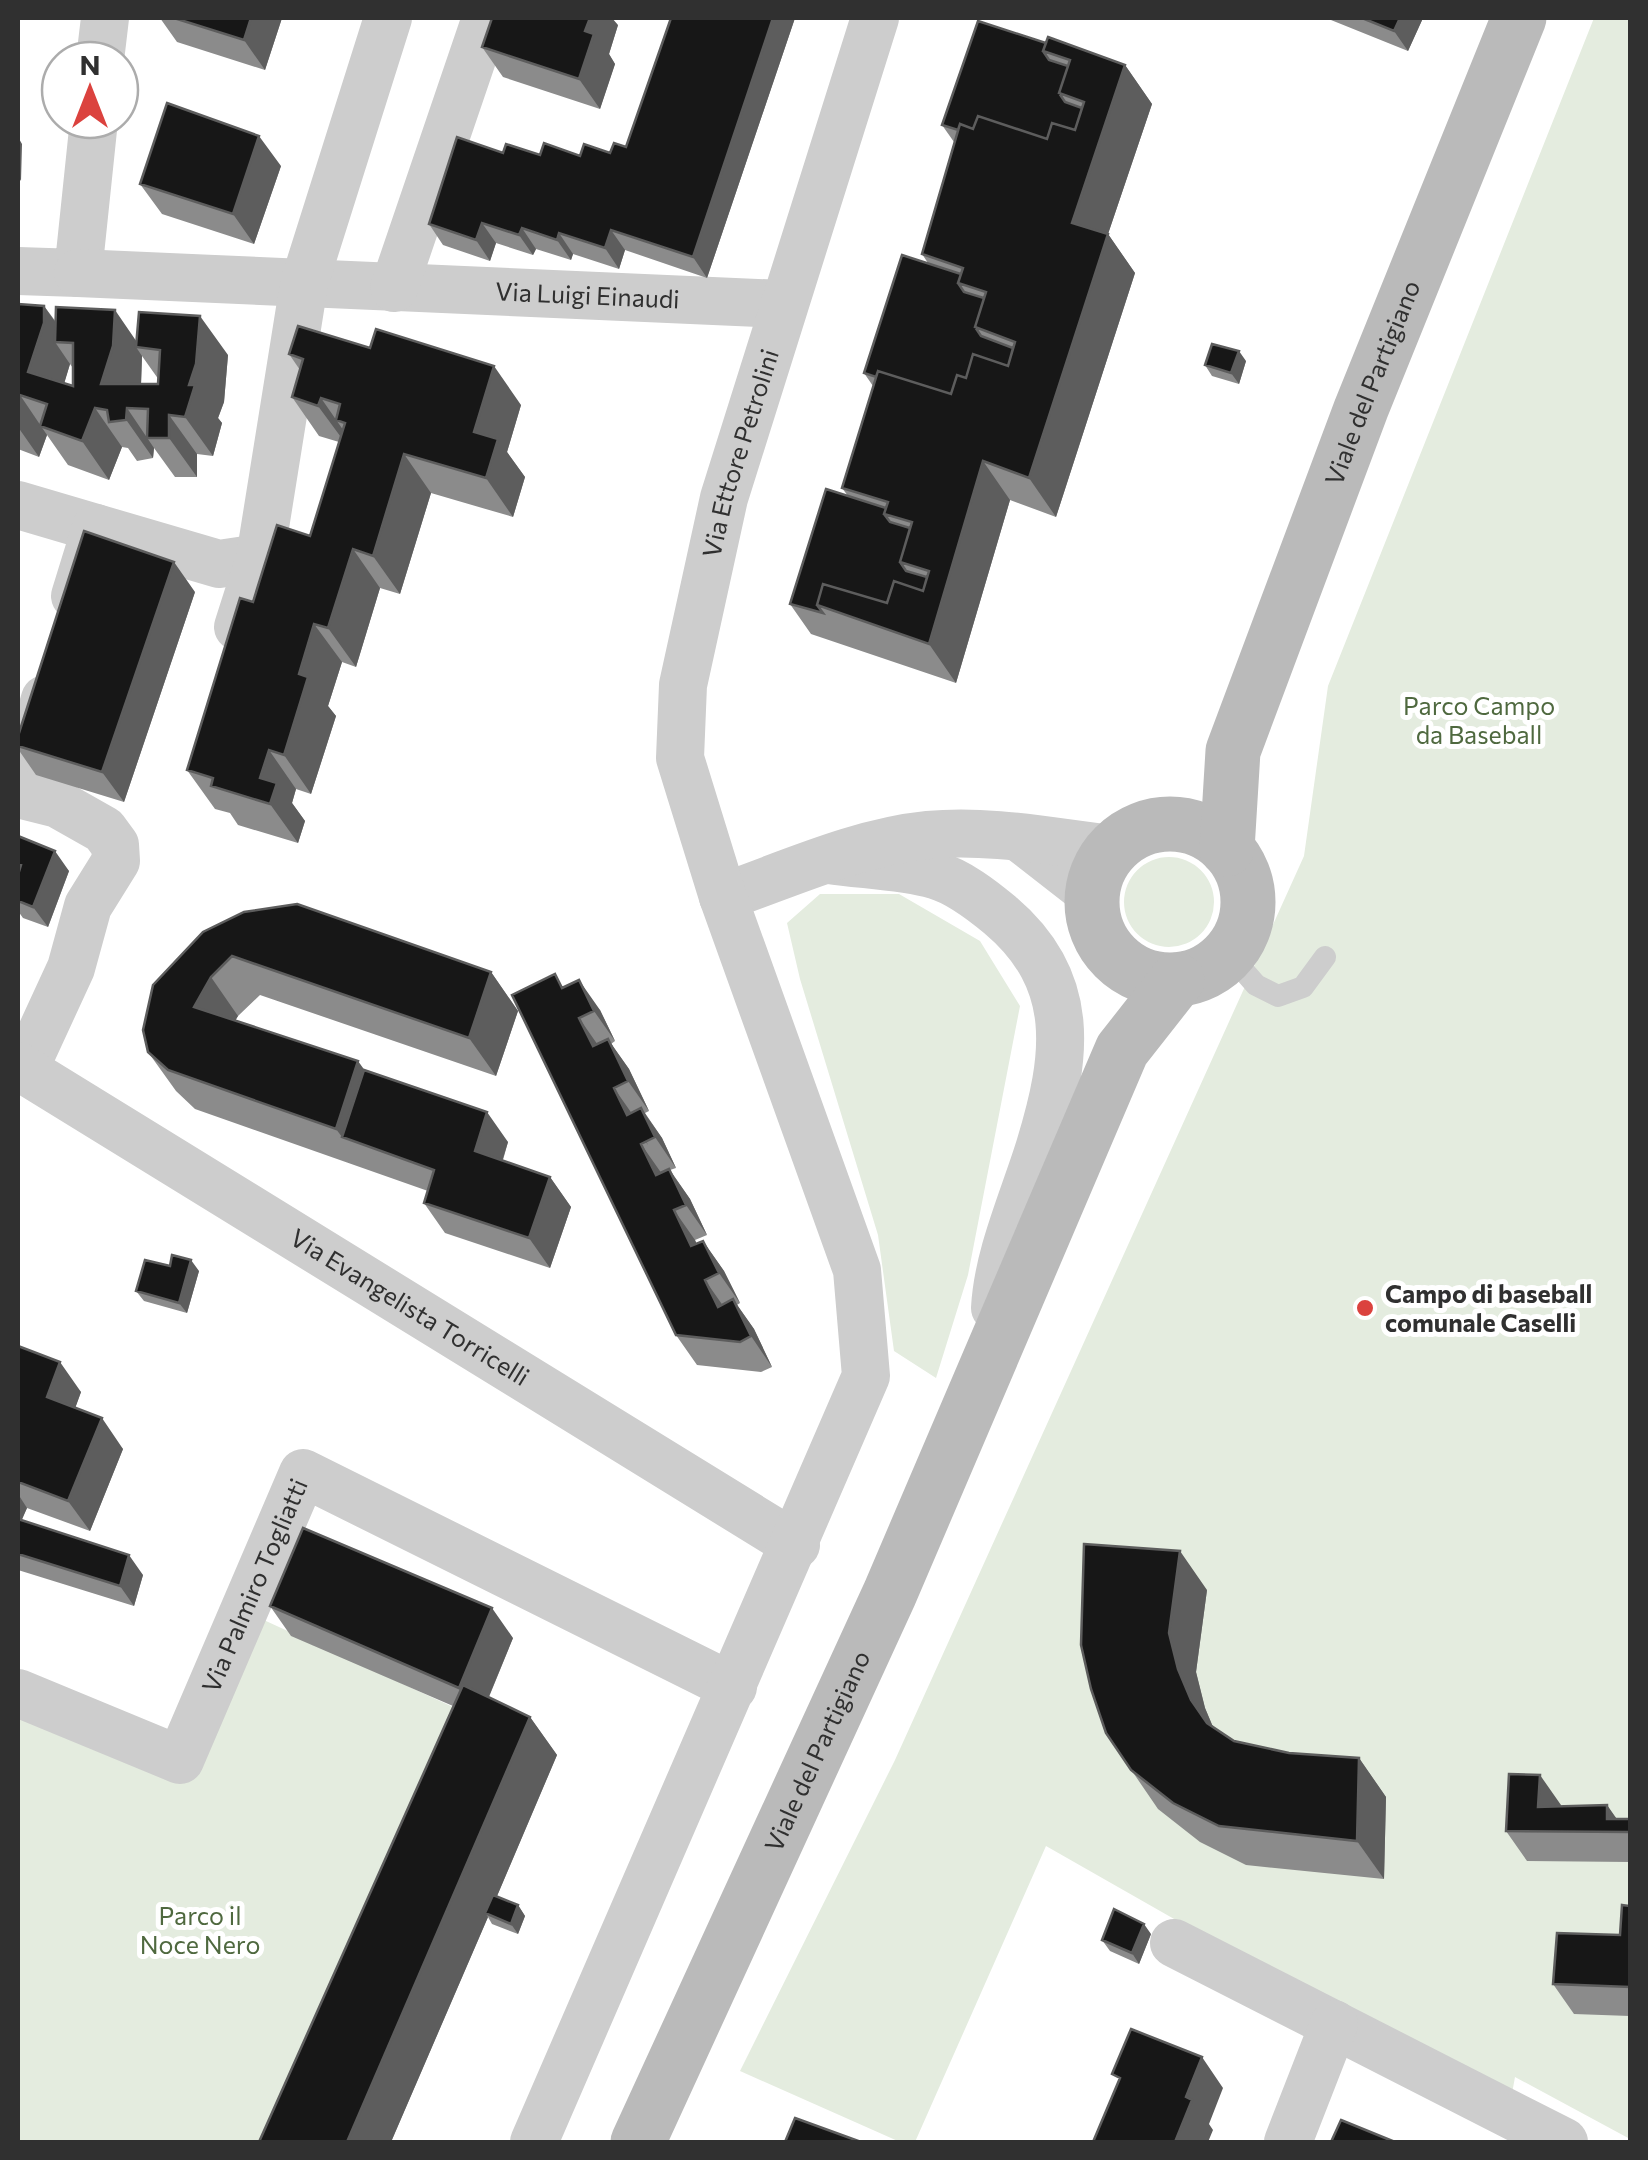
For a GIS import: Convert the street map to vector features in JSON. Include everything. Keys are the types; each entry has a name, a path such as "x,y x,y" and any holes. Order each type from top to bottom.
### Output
{"main road":[{"name":"Viale del Partigiano","path":"1233,751 1361,409 1520,18"},
{"path":"1169,823 1233,751"},
{"path":"1227,850 1233,751"},
{"path":"1169,823 1195,827 1218,839 1227,850 1246,882 1249,907 1243,932 1229,954 1209,971 1177,980 1158,980 1112,957 1098,935 1091,910 1102,872 1121,840 1144,828 1169,823"},
{"path":"1122,1050 1124,965"},
{"name":"Viale del Partigiano","path":"638,2142 890,1593 1122,1050 1177,980"}],"street":[{"path":"238,627 260,558 304,284 388,18"},
{"path":"394,288 486,18"},
{"name":"Via Ettore Petrolini","path":"723,897 680,758 684,686 724,498 875,18"},
{"path":"78,274 92,140"},
{"name":"Via Luigi Einaudi","path":"18,271 782,304"},
{"path":"18,504 219,564 260,558"},
{"path":"18,793 96,528"},
{"name":"Via Evangelista Torricelli","path":"18,793 58,804 104,830 114,844 116,861 88,906 70,968 21,1068 796,1544"},
{"path":"534,2142 866,1376 858,1270 723,897 868,846 926,835 974,833 1020,838 1102,872"},
{"name":"Viale del Partigiano","path":"829,860 937,876 952,883 981,899 1025,936 1050,978 1061,1022 1058,1078 995,1296 991,1355"},
{"name":"Via Palmiro Togliatti","path":"18,1693 180,1760 302,1473 734,1688"},
{"path":"1174,1942 1564,2142"},
{"path":"1288,2142 1334,2024"}],"lane":[{"path":"1229,954 1256,985 1278,996 1303,988 1325,957"}],"green space":[{"name":"Campo di baseball comunale Caselli","path":"1594,18 1630,18 1630,2139 1515,2077 1509,2110 1046,1846 915,2142 900,2142 740,2071 895,1760 1304,856 1328,686"},
{"path":"1169,857 1201,870 1214,902 1201,934 1169,947 1137,934 1124,902 1137,870"},
{"path":"820,894 899,894 980,941 1020,1006 968,1275 936,1378 894,1351 878,1235 800,979 787,923"},
{"name":"Parco il Noce Nero","path":"244,1611 490,1724 303,2142 18,2142 18,1691 157,1750"}],"building":[{"path":"174,18 251,18 244,40"},
{"path":"492,18 590,18 585,31 594,34 579,79 482,47"},
{"path":"671,18 773,18 693,257 611,230 605,248 559,233 557,240 522,228 519,235 482,223 476,240 429,224 457,137 503,153 506,144 540,155 544,143 580,156 584,144 610,153 614,143 626,147"},
{"path":"1362,18 1400,18 1394,31"},
{"path":"978,21 1046,43 1043,51 1049,60 1068,66 1059,93 1065,102 1082,108 1075,130 1052,123 1047,139 978,116 973,129 960,124 958,130 942,125"},
{"path":"1048,37 1125,65 1072,223 1108,234 1029,478 983,461 929,644 817,605 823,584 887,603 894,581 923,591 929,571 900,562 912,522 884,514 888,502 842,488 878,371 951,394 957,375 966,378 973,354 1008,366 1015,342 975,327 986,292 958,283 963,268 922,254 960,124 973,129 978,116 1047,139 1052,123 1075,130 1084,102 1059,93 1070,60 1043,51"},
{"path":"167,103 259,136 233,214 140,184"},
{"path":"902,255 961,274 958,283 964,292 984,298 975,327 981,336 1013,348 1008,366 973,354 966,378 957,375 951,394 878,371 876,377 864,373"},
{"path":"18,304 44,306 44,323 28,372 73,386 73,343 55,342 56,307 115,310 113,346 101,384 158,384 160,350 136,347 139,312 200,316 196,364 189,385 195,385 185,417 169,415 169,438 147,438 148,409 127,408 126,420 109,422 107,410 95,408 82,441 40,426 47,404 20,395 18,402"},
{"path":"298,326 370,348 376,329 494,366 474,432 498,439 486,478 404,454 373,556 353,549 328,628 314,624 299,674 308,677 284,755 269,750 260,778 277,783 270,804 211,786 213,778 187,770 240,598 253,602 277,525 310,536 345,423 336,420 340,404 321,398 318,406 292,397 303,359 289,354"},
{"path":"1212,344 1239,351 1231,373 1205,365"},
{"path":"826,489 886,508 884,514 890,522 910,528 900,562 906,571 927,577 923,591 894,581 887,603 823,584 817,605 823,613 790,604"},
{"path":"84,531 174,562 102,772 18,746"},
{"path":"18,836 55,851 33,907 18,901"},
{"path":"297,904 491,972 469,1038 232,956 211,977 194,1007 358,1061 336,1129 168,1070 148,1052 143,1030 153,985 203,932 244,912"},
{"path":"555,974 562,988 579,980 594,1011 579,1018 593,1046 608,1039 628,1081 614,1088 627,1115 641,1108 655,1137 641,1144 656,1175 669,1169 686,1205 674,1210 691,1246 703,1241 719,1273 705,1280 718,1307 733,1299 751,1336 740,1342 676,1335 512,995"},
{"path":"364,1070 487,1112 475,1151 550,1177 529,1238 424,1203 434,1170 342,1137"},
{"path":"172,1255 191,1260 179,1303 136,1291 145,1260 170,1266"},
{"path":"18,1346 60,1362 47,1397 102,1418 68,1501 18,1482"},
{"path":"18,1519 129,1555 120,1586 18,1554"},
{"path":"303,1528 492,1608 459,1688 270,1606"},
{"path":"1084,1544 1180,1551 1169,1633 1191,1700 1207,1723 1234,1741 1289,1753 1359,1758 1357,1841 1219,1826 1173,1803 1131,1770 1106,1733 1081,1645"},
{"path":"463,1685 530,1717 347,2142 259,2142"},
{"path":"1509,1774 1540,1775 1538,1807 1607,1805 1607,1819 1630,1819 1630,1832 1506,1831"},
{"path":"493,1895 518,1905 511,1924 485,1913"},
{"path":"1622,1905 1630,1906 1630,1987 1553,1984 1557,1933 1620,1935"},
{"path":"1114,1909 1144,1924 1132,1953 1102,1940"},
{"path":"1131,2029 1202,2057 1186,2097 1192,2100 1175,2142 1093,2142 1120,2078 1112,2074"},
{"path":"795,2118 861,2142 785,2142"},
{"path":"1341,2120 1395,2142 1331,2142"}],"place":[{"name":"Campo di baseball comunale Caselli","path":"1365,1308"}],"park label":[{"name":"Parco Campo da Baseball","path":"1479,720"}]}
